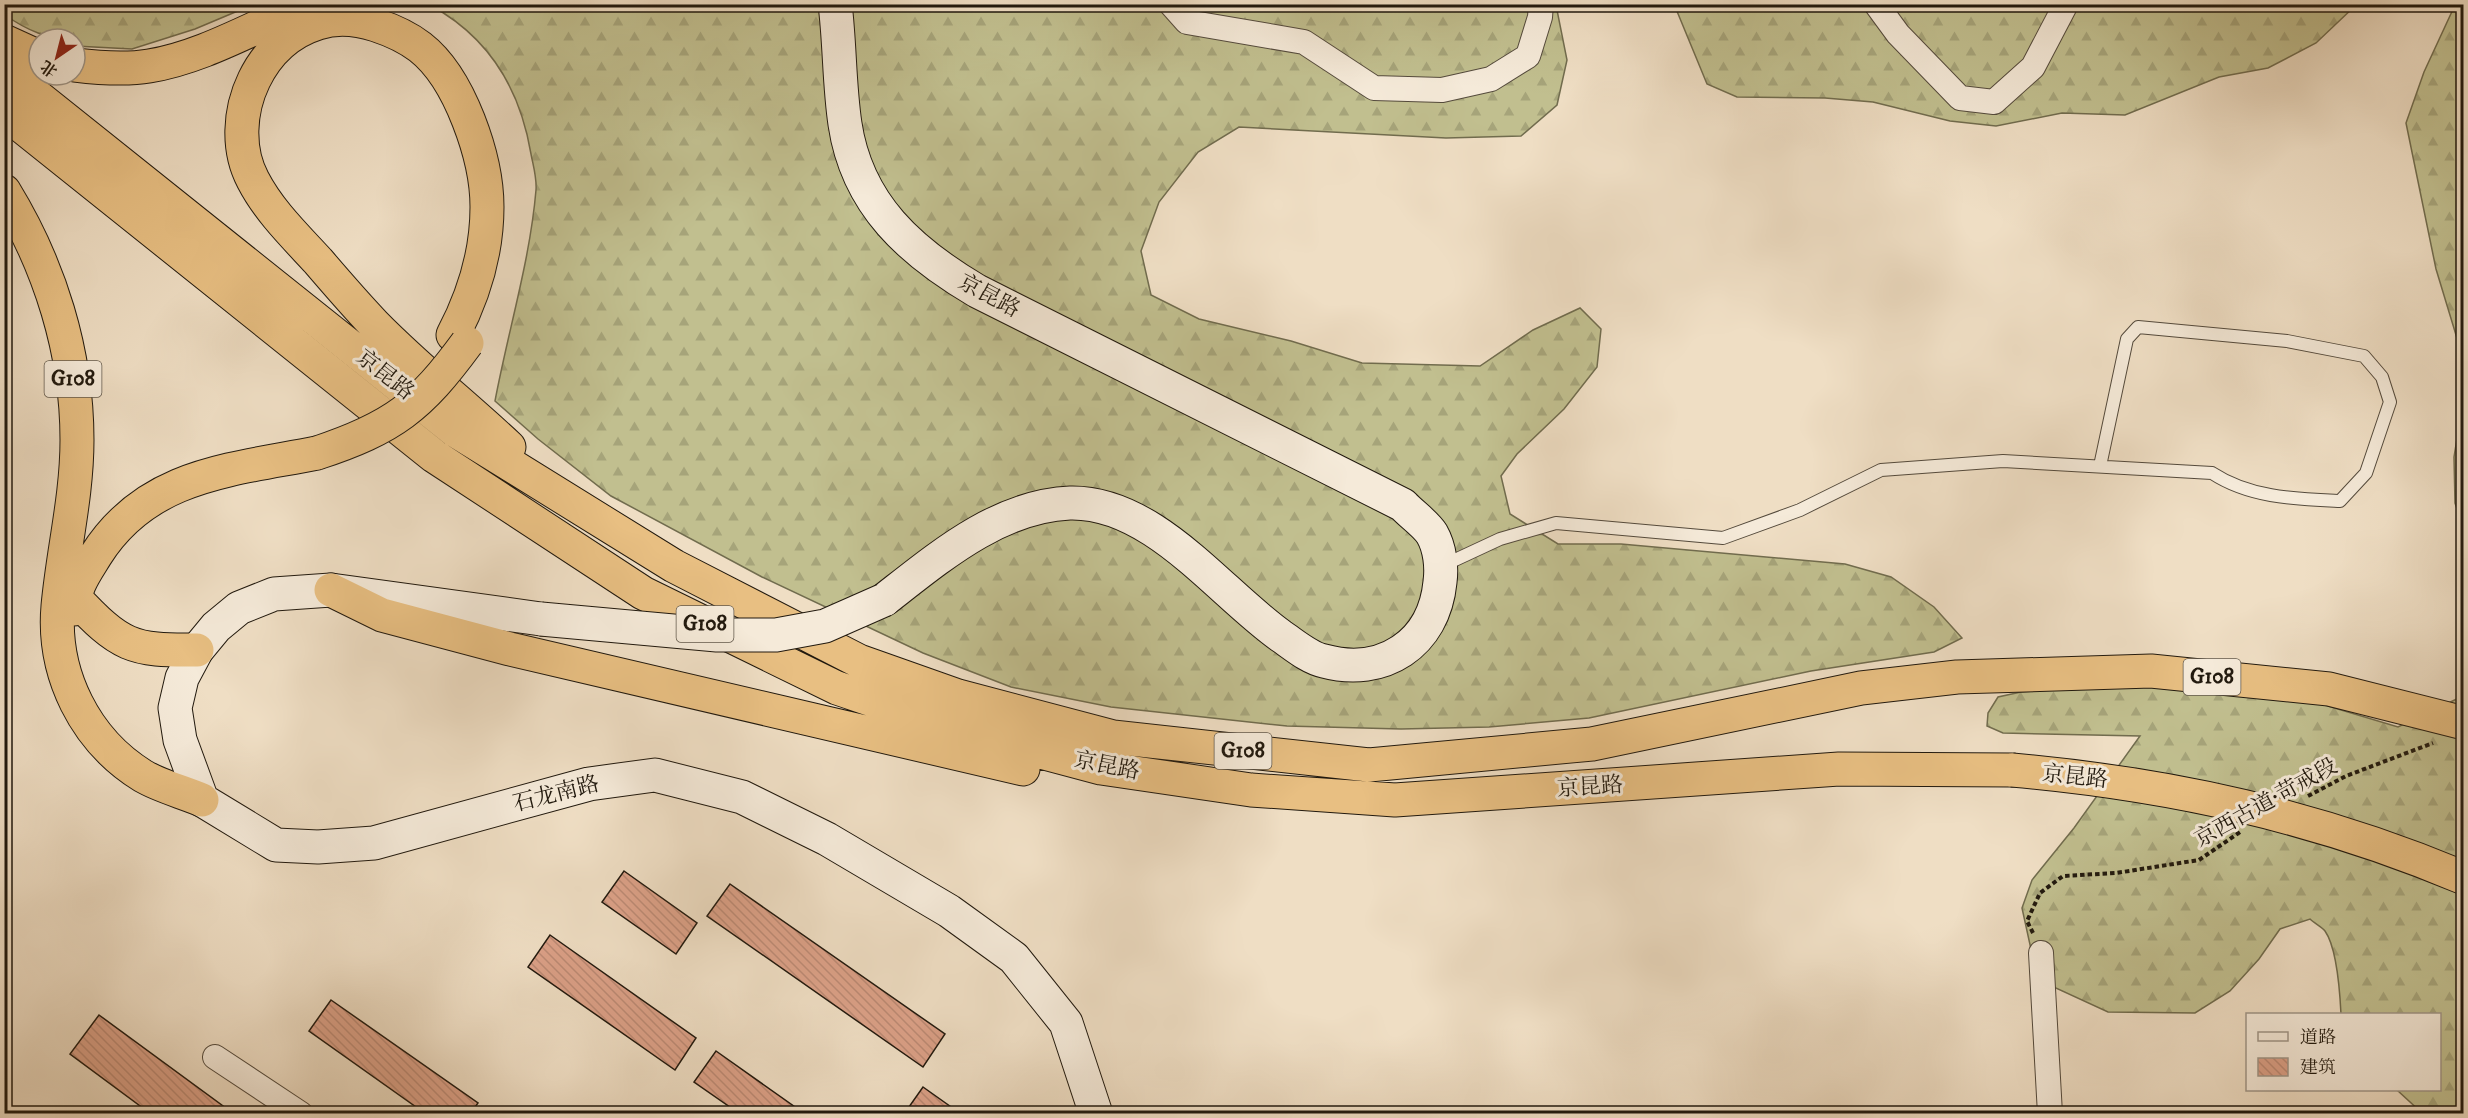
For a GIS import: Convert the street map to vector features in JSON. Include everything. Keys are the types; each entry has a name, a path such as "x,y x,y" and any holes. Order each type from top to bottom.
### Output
{"highway":[{"path":"87,67 106,69 150,66 189,56 310,4"},
{"path":"374,4 398,12 433,35 461,66 483,106 495,142 502,182 501,241 488,299 460,339"},
{"path":"202,800 144,776 100,741 80,712 66,682 58,635 58,606 69,589 79,583 117,525 145,501 185,482 315,444 362,438 409,411 442,378 460,339 485,238 485,184 479,152 468,116 448,80 421,47 392,30 360,20 330,19 301,28 276,47 260,69 247,96 242,124 244,153 253,180 276,215 375,325 572,505"},
{"path":"4,41 27,52"},
{"name":"京昆路","path":"4,70 456,430 572,505 674,566 859,662 957,696 1113,737 1369,765 1592,744 1861,688 1957,677 2151,671 2330,689 2451,732"},
{"name":"京昆路","path":"4,112 434,456 643,593 837,688 973,734 1101,768 1251,790 1395,800 1839,769 2012,770 2080,776 2171,789 2329,827 2463,878"},
{"name":"G108","path":"4,191 22,221 48,274 74,382 77,481 69,589"},
{"path":"69,589 106,630 129,644 160,650 198,650"},
{"path":"331,590 382,615 500,646 1087,784 1203,802 1251,790"}],"main road":[{"name":"京昆路","path":"331,590 541,619 717,635 776,635 825,626 884,600 926,568 995,522 1029,510 1071,503 1112,510 1151,528 1189,556 1258,619 1322,661 1356,666 1392,657 1422,635 1438,602 1442,566 1432,534 1402,506 977,291 943,271 898,234 879,210 853,159 844,115 835,4"},
{"path":"202,800 180,740 175,708 182,678 198,650 216,627 239,608 274,594 331,590"},
{"name":"石龙南路","path":"202,800 276,845 318,847 374,843 589,784 655,775 742,797 827,839 949,911 1014,958 1066,1023 1096,1113"}],"street":[{"path":"1171,4 1187,22 1304,42 1374,88 1442,90 1491,79 1527,56 1540,17 1541,4"},
{"path":"1876,4 1898,34 1960,98 1994,102 2033,66 2066,4"},
{"path":"2041,953 2050,1113"},
{"path":"215,1057 301,1113"}],"lane":[{"path":"1442,566 1500,539 1556,523 1723,538 1800,510 1881,470 2003,461 2212,473 2229,484 2277,497 2340,501 2366,473 2390,402 2382,377 2364,356 2287,341 2138,327 2127,339 2100,466"}],"path":[{"name":"京西古道·苛戒段","path":"2306,797 2346,776 2451,732"},
{"name":"京西古道·苛戒段","path":"2041,953 2027,921 2040,893 2063,876 2116,873 2199,860 2245,829"}],"green space":[{"path":"5,4 252,5 195,29 132,49 87,47 87,27 27,28 5,15"},
{"path":"1674,4 2356,5 2316,43 2268,68 2219,77 2125,115 2062,113 1996,126 1950,121 1873,102 1825,98 1737,97 1707,84"},
{"path":"430,5 1556,5 1567,60 1557,105 1521,136 1446,138 1239,127 1198,152 1159,202 1141,251 1151,295 1199,319 1291,341 1362,363 1480,366 1533,330 1580,308 1601,329 1597,367 1564,409 1517,454 1501,476 1510,514 1558,544 1621,544 1845,564 1891,577 1934,607 1962,638 1934,652 1811,671 1589,718 1489,727 1401,729 1287,726 1111,707 1011,687 923,653 762,577 611,496 538,439 495,401 529,243 536,190 535,176 526,130 510,86 485,49 469,32"},
{"path":"2455,5 2464,5 2463,526 2455,503 2454,457 2463,402 2463,358 2436,269 2406,123 2424,72"},
{"path":"2107,685 2160,685 2311,701 2398,727 2463,696 2463,1113 2422,1113 2398,1091 2441,1091 2441,1013 2341,1013 2337,971 2332,948 2325,931 2310,919 2280,929 2259,959 2230,991 2195,1013 2108,1012 2047,984 2034,963 2022,908 2032,880 2074,828 2140,736 2003,733 1987,726 1988,713 1998,697 2021,692"}],"building":[{"path":"624,871 697,923 676,954 602,902"},
{"path":"730,884 945,1034 923,1067 707,916"},
{"path":"550,935 696,1038 675,1070 528,967"},
{"path":"331,1000 478,1103 470,1114 426,1114 309,1031"},
{"path":"99,1015 234,1114 151,1114 70,1054"},
{"path":"716,1051 805,1114 740,1114 694,1082"},
{"path":"923,1087 961,1114 904,1114"}]}
